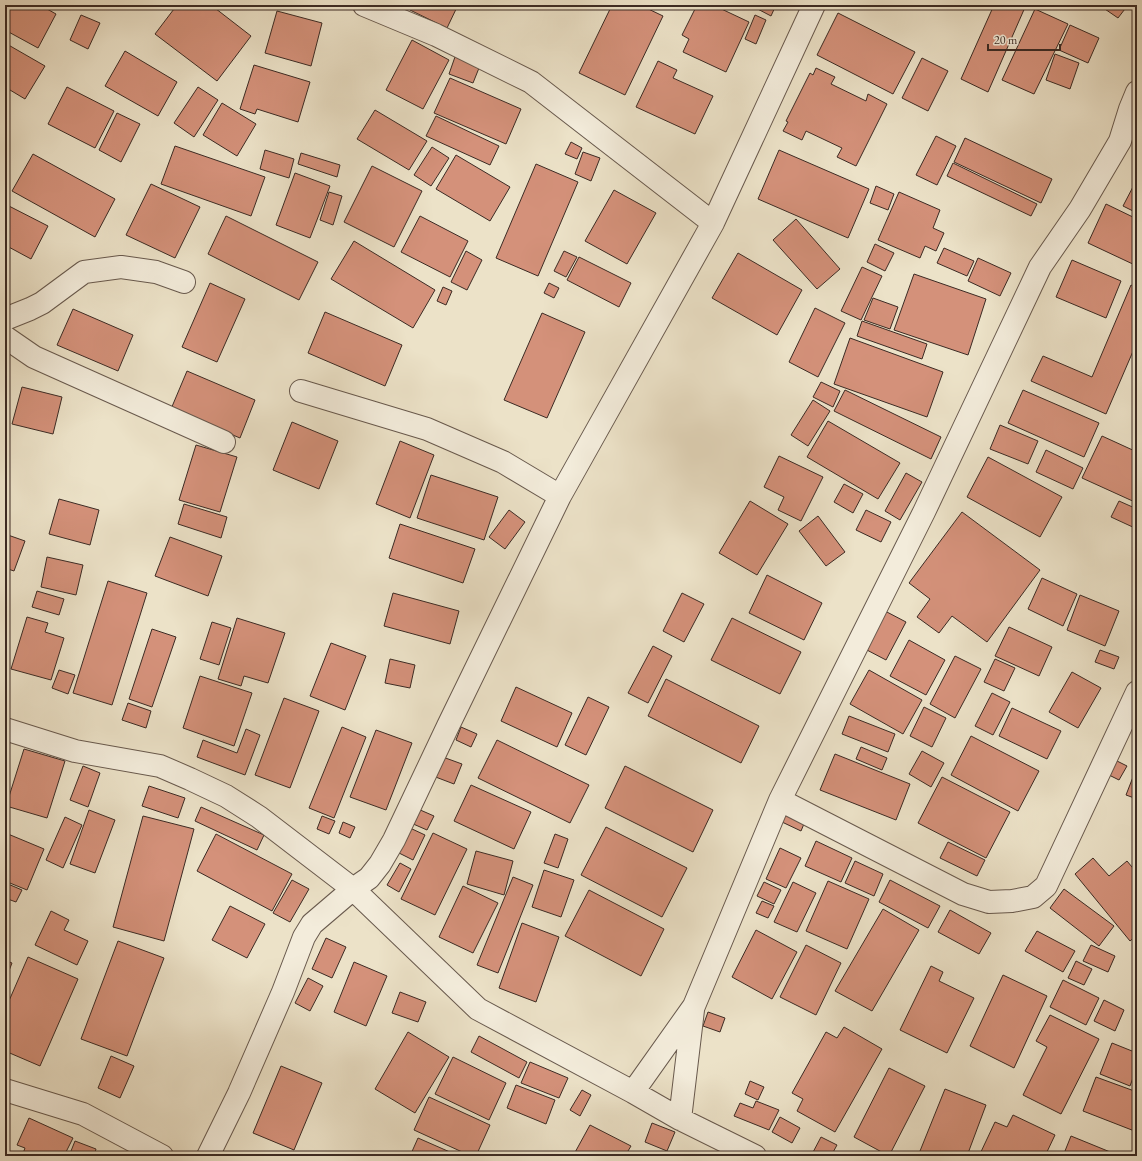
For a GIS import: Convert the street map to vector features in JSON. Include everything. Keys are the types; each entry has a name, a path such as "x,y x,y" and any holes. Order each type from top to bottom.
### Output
{"street":[{"path":"364,5 436,35 531,82 713,223"},
{"path":"208,1156 239,1093 283,992 304,937 312,924 372,874 380,864 394,840 560,496 713,223 814,5"},
{"path":"633,1092 694,1006 780,800 924,512 1040,267 1080,209 1128,145 1130,108 1137,92"},
{"path":"5,319 42,303 84,272 121,267 156,272 184,282"},
{"path":"5,337 34,357 224,442"},
{"path":"302,391 427,429 503,462 560,496"},
{"path":"780,800 964,894 989,902 1012,901 1033,897 1046,886 1137,692"},
{"path":"5,729 75,751 160,766 190,778 226,796 259,817 353,889 478,1009 633,1092 680,1119 755,1156"},
{"path":"680,1119 694,1006"},
{"path":"5,1090 83,1114 162,1156"}],"building":[{"path":"5,5 40,5 56,14 38,48 5,30"},
{"path":"177,5 211,5 251,36 217,81 155,34"},
{"path":"413,5 458,5 447,28 410,10"},
{"path":"498,5 508,5 506,9"},
{"path":"612,5 640,5 663,16 625,95 579,73"},
{"path":"697,5 713,5 749,22 726,72 683,52 689,39 682,35"},
{"path":"750,5 776,5 771,16"},
{"path":"994,5 1026,5 988,92 961,79"},
{"path":"1099,5 1128,5 1118,18"},
{"path":"1035,9 1068,24 1034,94 1002,80"},
{"path":"277,11 322,23 311,66 265,53"},
{"path":"838,13 915,52 893,94 817,55"},
{"path":"81,15 100,23 88,49 70,40"},
{"path":"755,15 766,20 756,44 745,39"},
{"path":"1070,25 1099,38 1088,63 1059,50"},
{"path":"412,40 449,60 423,109 386,90"},
{"path":"5,43 45,66 25,99 5,87"},
{"path":"125,51 177,82 158,116 105,86"},
{"path":"456,54 481,63 473,83 449,74"},
{"path":"1055,54 1079,63 1070,89 1046,80"},
{"path":"922,58 948,71 928,111 902,98"},
{"path":"658,61 677,70 673,78 713,96 695,134 636,107"},
{"path":"254,65 310,82 298,122 257,109 255,114 240,109"},
{"path":"816,68 835,77 831,84 866,101 868,94 887,104 856,166 837,157 842,148 806,131 802,140 783,131 788,122 786,121 810,73 813,75"},
{"path":"450,78 521,109 506,144 434,113"},
{"path":"67,87 114,111 95,148 48,124"},
{"path":"198,87 218,100 194,137 174,123"},
{"path":"222,103 256,124 237,156 203,135"},
{"path":"375,110 427,141 409,170 357,139"},
{"path":"117,113 140,124 121,162 99,150"},
{"path":"436,116 499,146 490,165 426,136"},
{"path":"936,136 956,146 937,185 916,175"},
{"path":"965,138 1052,179 1041,203 954,162"},
{"path":"571,142 582,148 577,159 565,154"},
{"path":"175,146 265,177 251,216 161,184"},
{"path":"432,147 449,158 431,186 414,175"},
{"path":"265,150 294,159 289,178 260,169"},
{"path":"779,150 869,189 848,238 758,199"},
{"path":"583,152 600,158 591,181 575,174"},
{"path":"301,153 340,165 337,177 298,164"},
{"path":"33,154 115,199 95,237 12,191"},
{"path":"456,155 510,187 490,221 436,189"},
{"path":"953,163 1037,204 1031,216 947,176"},
{"path":"536,164 578,182 538,276 496,258"},
{"path":"372,166 422,191 394,247 344,222"},
{"path":"295,173 330,186 310,238 276,225"},
{"path":"1137,181 1137,213 1123,206"},
{"path":"151,184 200,207 175,258 126,235"},
{"path":"876,186 894,194 888,210 870,203"},
{"path":"614,190 656,213 627,264 585,241"},
{"path":"329,192 342,196 333,225 320,220"},
{"path":"899,192 940,210 933,228 944,233 936,251 925,246 920,258 878,240"},
{"path":"5,204 48,226 31,259 5,245"},
{"path":"1106,204 1137,219 1137,266 1088,243"},
{"path":"226,216 318,262 299,300 208,254"},
{"path":"420,216 468,241 450,277 401,252"},
{"path":"796,219 840,269 817,289 773,240"},
{"path":"354,241 435,290 413,328 331,279"},
{"path":"875,244 894,253 885,271 867,262"},
{"path":"944,248 974,261 967,276 937,263"},
{"path":"466,251 482,260 467,290 451,282"},
{"path":"564,251 577,257 566,277 554,271"},
{"path":"738,253 802,290 777,335 712,298"},
{"path":"579,257 631,283 619,307 567,280"},
{"path":"978,258 1011,273 1000,296 968,281"},
{"path":"1072,260 1121,281 1106,318 1056,297"},
{"path":"862,267 882,276 861,320 841,311"},
{"path":"914,274 986,299 968,355 894,330"},
{"path":"210,283 245,299 217,362 182,347"},
{"path":"549,283 559,288 554,298 544,293"},
{"path":"1131,285 1137,288 1137,342 1106,414 1031,381 1043,356 1092,377"},
{"path":"443,287 452,291 446,305 437,301"},
{"path":"873,298 898,307 890,329 864,320"},
{"path":"815,308 845,323 818,377 789,362"},
{"path":"73,309 133,335 118,371 57,345"},
{"path":"325,312 402,345 385,386 308,353"},
{"path":"542,313 585,332 547,418 504,400"},
{"path":"862,321 927,344 922,359 857,336"},
{"path":"850,338 943,372 927,417 834,384"},
{"path":"187,371 255,400 240,438 171,409"},
{"path":"821,382 840,391 833,407 813,397"},
{"path":"22,387 62,397 53,434 12,424"},
{"path":"845,390 941,437 931,459 834,411"},
{"path":"1023,390 1099,423 1084,457 1008,423"},
{"path":"813,400 830,411 808,446 791,435"},
{"path":"828,421 900,463 878,499 807,457"},
{"path":"292,422 338,441 319,489 273,470"},
{"path":"1000,425 1038,441 1028,464 990,449"},
{"path":"1102,436 1137,452 1137,503 1082,478"},
{"path":"400,441 434,455 410,518 376,504"},
{"path":"196,445 237,457 220,512 179,500"},
{"path":"1046,450 1083,468 1073,489 1036,472"},
{"path":"779,456 823,477 801,521 778,510 784,497 764,487"},
{"path":"988,457 1062,497 1040,537 967,497"},
{"path":"906,473 922,482 900,520 885,511"},
{"path":"431,475 498,497 484,540 417,518"},
{"path":"844,484 863,494 853,513 834,502"},
{"path":"59,499 99,510 90,545 49,534"},
{"path":"750,501 788,524 757,575 719,553"},
{"path":"1119,501 1137,509 1137,529 1111,517"},
{"path":"184,504 227,517 221,538 178,524"},
{"path":"509,510 525,522 505,549 489,537"},
{"path":"866,510 891,522 881,542 856,530"},
{"path":"962,512 1040,570 987,642 952,616 939,633 917,617 930,599 909,583"},
{"path":"818,516 845,552 826,566 799,531"},
{"path":"400,524 475,549 463,583 389,558"},
{"path":"5,534 25,541 14,571 5,568"},
{"path":"170,537 222,556 208,596 155,576"},
{"path":"47,557 83,565 76,595 41,587"},
{"path":"767,575 822,603 804,640 749,613"},
{"path":"1042,578 1077,594 1063,626 1028,609"},
{"path":"108,581 147,593 112,705 73,693"},
{"path":"37,591 64,599 59,615 32,607"},
{"path":"393,593 459,611 450,644 384,626"},
{"path":"682,593 704,604 684,642 663,631"},
{"path":"1080,595 1119,611 1105,646 1067,630"},
{"path":"885,611 906,622 886,660 865,649"},
{"path":"27,617 48,623 45,632 64,638 51,680 11,669"},
{"path":"237,618 285,633 268,683 244,676 241,686 218,679"},
{"path":"732,618 801,652 780,694 711,660"},
{"path":"212,622 231,628 219,665 200,659"},
{"path":"1009,627 1052,647 1039,676 995,656"},
{"path":"152,629 176,637 152,707 129,699"},
{"path":"909,640 945,660 926,695 890,676"},
{"path":"331,643 366,656 345,710 310,696"},
{"path":"653,646 672,656 648,703 628,693"},
{"path":"1100,650 1119,657 1114,669 1095,662"},
{"path":"955,656 981,669 955,718 930,704"},
{"path":"390,659 415,665 410,688 385,683"},
{"path":"995,659 1015,668 1004,691 984,682"},
{"path":"59,670 75,675 68,694 52,688"},
{"path":"869,670 922,700 903,734 850,704"},
{"path":"1072,672 1101,688 1078,728 1049,712"},
{"path":"200,676 252,693 234,746 183,728"},
{"path":"666,679 759,726 741,763 648,716"},
{"path":"516,687 572,713 557,747 501,721"},
{"path":"992,693 1010,702 993,735 975,726"},
{"path":"588,697 609,707 586,755 565,745"},
{"path":"284,698 319,711 290,788 255,775"},
{"path":"128,703 151,711 146,728 122,720"},
{"path":"924,707 946,718 932,747 910,736"},
{"path":"1012,708 1061,731 1047,759 999,736"},
{"path":"849,716 895,734 888,752 842,734"},
{"path":"342,727 366,737 334,818 309,808"},
{"path":"461,727 477,734 471,747 456,740"},
{"path":"246,729 260,735 245,775 197,757 203,740 237,753"},
{"path":"376,730 412,743 386,810 350,797"},
{"path":"971,736 1039,771 1018,811 951,775"},
{"path":"497,740 589,785 570,823 478,778"},
{"path":"861,747 887,758 882,770 856,759"},
{"path":"24,749 65,761 47,818 6,806"},
{"path":"922,751 944,763 931,787 909,774"},
{"path":"835,754 910,784 896,820 820,790"},
{"path":"440,756 462,764 454,784 433,776"},
{"path":"1111,758 1127,766 1119,780 1105,773"},
{"path":"83,766 100,773 88,807 70,800"},
{"path":"625,766 713,810 693,852 605,808"},
{"path":"942,777 1010,812 986,858 918,823"},
{"path":"1133,777 1137,779 1137,799 1126,795"},
{"path":"471,785 531,812 514,849 454,821"},
{"path":"149,786 185,798 178,818 142,806"},
{"path":"201,807 264,835 257,850 195,821"},
{"path":"418,809 434,816 427,830 411,823"},
{"path":"1137,809 1137,819 1133,817"},
{"path":"89,810 115,820 95,873 70,864"},
{"path":"787,810 806,819 801,831 782,822"},
{"path":"143,816 194,829 164,941 113,927"},
{"path":"322,816 335,821 329,834 317,829"},
{"path":"65,817 82,825 63,868 46,860"},
{"path":"343,822 355,827 350,838 339,833"},
{"path":"606,827 687,868 662,917 581,875"},
{"path":"410,828 425,835 413,860 399,853"},
{"path":"433,833 467,849 435,915 401,899"},
{"path":"8,834 44,849 27,890 5,881 5,842"},
{"path":"216,834 292,874 272,911 197,871"},
{"path":"555,834 568,839 558,868 544,863"},
{"path":"816,841 852,858 841,882 805,866"},
{"path":"948,842 985,860 977,876 940,858"},
{"path":"780,848 801,858 786,888 766,879"},
{"path":"476,851 513,861 504,895 467,884"},
{"path":"1093,858 1109,876 1127,861 1137,873 1137,935 1130,941 1075,874"},
{"path":"855,861 883,874 874,896 845,883"},
{"path":"400,863 411,869 399,892 387,885"},
{"path":"544,870 574,880 561,917 532,907"},
{"path":"513,877 533,885 498,973 477,965"},
{"path":"292,880 309,889 290,922 273,913"},
{"path":"890,880 940,906 928,928 879,902"},
{"path":"828,881 869,899 847,949 806,931"},
{"path":"764,882 781,890 774,904 757,896"},
{"path":"793,882 816,893 797,932 774,922"},
{"path":"8,884 22,890 16,902 5,898 5,890"},
{"path":"463,886 498,903 473,953 439,937"},
{"path":"1064,889 1114,926 1099,946 1050,908"},
{"path":"589,890 664,929 641,976 565,936"},
{"path":"762,901 774,906 768,918 756,913"},
{"path":"230,906 265,924 247,958 212,940"},
{"path":"883,909 919,930 872,1011 835,991"},
{"path":"950,910 991,933 979,954 938,932"},
{"path":"51,911 69,920 64,930 88,941 77,965 35,945"},
{"path":"522,923 559,937 536,1002 499,988"},
{"path":"756,930 797,952 772,999 732,977"},
{"path":"1037,931 1075,951 1063,972 1025,951"},
{"path":"326,938 346,947 332,978 312,969"},
{"path":"118,941 164,958 127,1056 81,1039"},
{"path":"806,945 841,963 816,1015 780,997"},
{"path":"1091,945 1115,956 1108,972 1083,961"},
{"path":"28,957 78,979 40,1066 5,1051 5,1010"},
{"path":"5,960 12,963 5,981"},
{"path":"1076,961 1092,969 1084,985 1068,978"},
{"path":"354,962 387,976 366,1026 334,1012"},
{"path":"931,966 943,972 939,981 974,998 947,1053 900,1030"},
{"path":"1003,975 1047,996 1014,1068 970,1046"},
{"path":"308,978 323,986 310,1011 295,1003"},
{"path":"1063,980 1099,998 1086,1025 1050,1007"},
{"path":"400,992 426,1002 418,1022 392,1013"},
{"path":"1104,1000 1124,1010 1115,1031 1094,1021"},
{"path":"708,1012 725,1018 720,1032 703,1026"},
{"path":"1050,1015 1099,1039 1061,1114 1023,1095 1047,1047 1036,1041"},
{"path":"844,1027 882,1049 835,1132 797,1111 803,1099 792,1093 826,1032 837,1038"},
{"path":"408,1032 449,1057 415,1113 375,1089"},
{"path":"479,1036 527,1062 519,1078 471,1052"},
{"path":"1112,1043 1137,1053 1137,1067 1130,1086 1100,1074"},
{"path":"111,1056 134,1066 120,1098 98,1088"},
{"path":"453,1057 506,1083 489,1120 435,1094"},
{"path":"530,1062 568,1078 559,1098 521,1083"},
{"path":"281,1066 322,1083 294,1150 253,1133"},
{"path":"889,1068 925,1086 889,1156 854,1137"},
{"path":"1096,1077 1137,1092 1137,1132 1083,1111"},
{"path":"750,1081 764,1087 758,1100 745,1094"},
{"path":"516,1085 555,1100 546,1124 507,1108"},
{"path":"945,1089 986,1105 967,1156 918,1156"},
{"path":"582,1090 591,1095 580,1116 570,1110"},
{"path":"429,1097 490,1125 476,1156 471,1156 414,1130"},
{"path":"756,1101 779,1110 769,1130 734,1116 740,1103 753,1108"},
{"path":"1013,1115 1055,1135 1045,1156 979,1156 995,1122 1007,1127"},
{"path":"780,1117 800,1128 792,1143 772,1132"},
{"path":"29,1118 73,1138 64,1156 22,1156 25,1148 17,1145"},
{"path":"652,1123 675,1132 667,1151 645,1142"},
{"path":"590,1125 631,1146 625,1156 573,1156"},
{"path":"1071,1136 1120,1156 1063,1156"},
{"path":"821,1137 837,1145 831,1156 811,1156"},
{"path":"418,1138 459,1156 410,1156"},
{"path":"75,1141 96,1149 94,1156 69,1156"}]}
